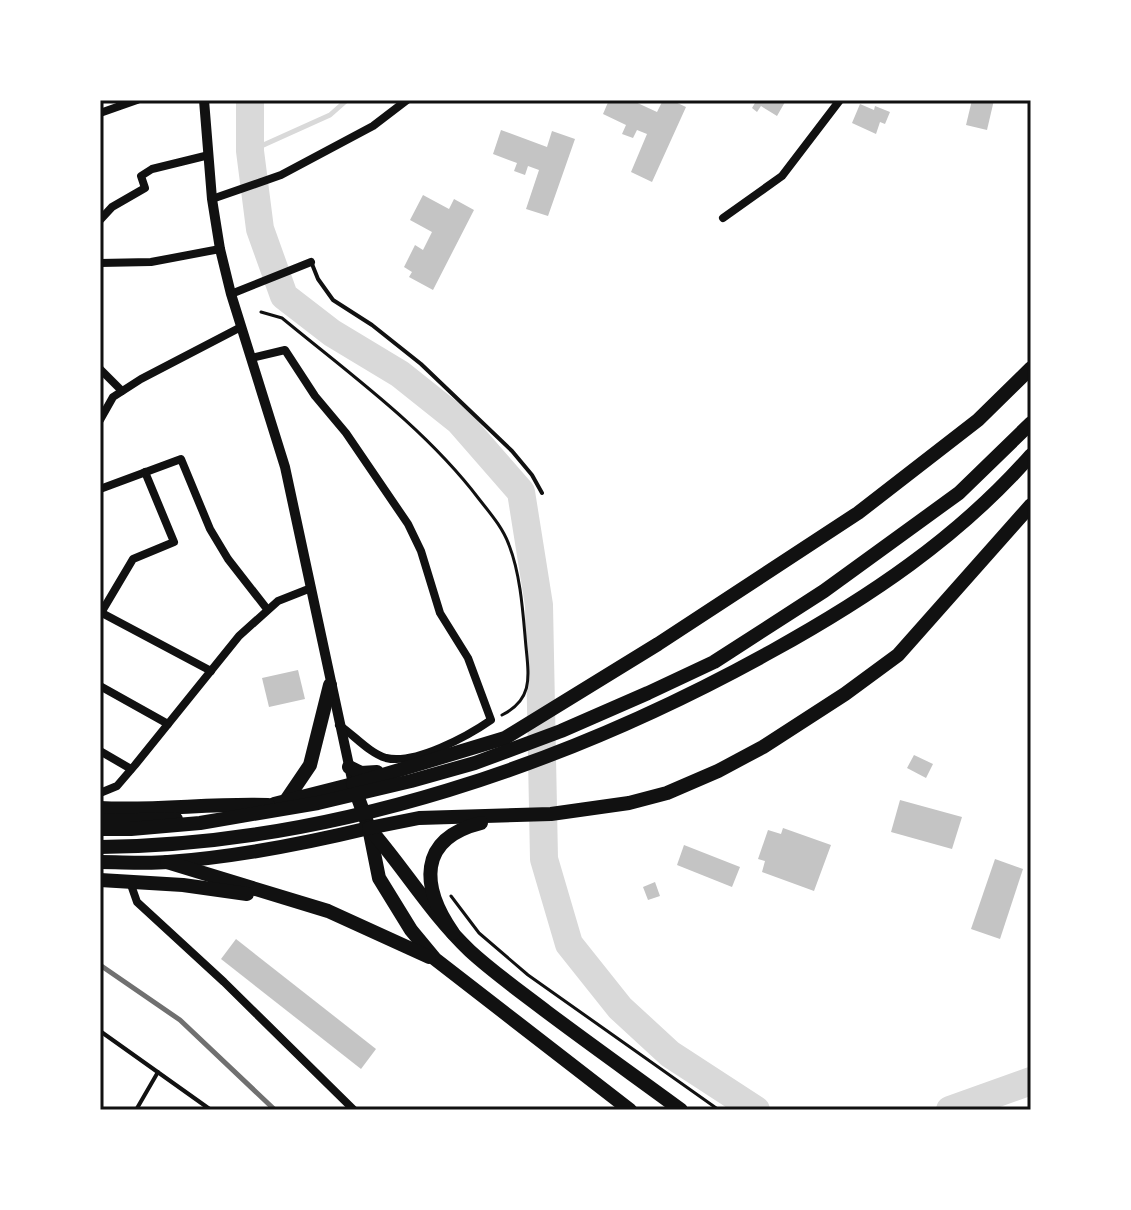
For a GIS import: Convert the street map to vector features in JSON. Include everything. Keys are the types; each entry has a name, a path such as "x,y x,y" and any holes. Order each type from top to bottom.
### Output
{"main road":[{"path":"100,821 199,819 263,808 505,738 858,513 978,420 1031,368"},
{"path":"100,829 200,823 318,803 475,763 561,731 714,662 824,591 959,493 1031,423"},
{"path":"100,847 201,841 310,824 413,801 564,750 723,678 821,624 926,553 980,509 1031,455"},
{"path":"100,862 167,862 249,852 419,818 551,814 629,803 667,793 763,747 898,655 1031,505"},
{"path":"285,802 310,765 330,685"},
{"path":"349,767 371,773 405,767"},
{"path":"353,784 369,828 379,878 411,930 435,959 630,1110"},
{"path":"100,808 133,810 229,804 263,808"},
{"path":"453,933 438,911 432,895 429,880 434,858 445,840 461,828 508,816"},
{"path":"369,828 397,859 414,887 471,951 509,983 681,1110"},
{"path":"167,862 328,911 435,959"},
{"path":"100,880 278,898"}],"street":[{"path":"100,113 137,100"},
{"path":"204,100 212,199 220,249 285,467 353,784"},
{"path":"212,199 281,175 373,126 407,100"},
{"path":"723,218 782,176 840,100"},
{"path":"100,220 112,207 145,188 141,176 152,169 209,155"},
{"path":"100,263 151,262 220,249"},
{"path":"231,294 311,262"},
{"path":"100,420 113,397 122,391 241,327"},
{"path":"251,358 285,350 315,396 346,433 395,503 421,551 440,613 468,658 491,720 471,734 402,760 373,752 339,725"},
{"path":"100,369 122,391"},
{"path":"100,489 181,459 210,529 228,559 267,609"},
{"path":"145,472 174,542 133,559 101,612 211,671"},
{"path":"100,793 117,786 239,636 278,601 311,588"},
{"path":"100,686 168,724"},
{"path":"100,751 131,769"},
{"path":"129,881 137,902 224,982 354,1110"}],"lane":[{"path":"311,262 318,279 333,300 372,325 432,374 512,451 542,493"},
{"path":"100,1031 211,1110"},
{"path":"136,1110 158,1072"}],"path":[{"path":"261,312 282,318 414,427 452,463 508,541 522,608 528,670 525,695 513,709 491,720"},
{"path":"449,892 479,933 528,975 719,1110"}],"building":[{"path":"609,100 631,100 657,112 663,100 686,107 652,182 631,172 647,134 637,130 633,138 622,134 626,125 603,114"},
{"path":"750,100 785,102 777,116 761,106 757,112 752,108 755,103"},
{"path":"972,100 994,100 987,130 966,125"},
{"path":"860,104 890,112 885,124 880,122 876,134 852,123"},
{"path":"501,130 547,147 552,131 575,139 548,216 526,209 539,170 528,166 525,175 514,171 517,163 493,154"},
{"path":"423,195 449,209 454,199 474,210 433,290 409,277 412,272 404,267 415,245 423,250 432,232 410,220"},
{"path":"298,670 305,699 269,707 262,678"},
{"path":"914,755 933,764 926,778 907,768"},
{"path":"900,800 962,817 952,849 891,832"},
{"path":"783,828 831,845 814,891 762,872 765,861 758,859 768,830 781,834"},
{"path":"684,845 740,867 732,887 677,865"},
{"path":"995,859 1023,869 1000,939 971,929"},
{"path":"655,882 660,896 648,900 643,887"},
{"path":"236,939 376,1049 361,1069 221,959"}],"waterway":[{"path":"250,100 250,151 260,229 284,296 332,333 400,374 459,421 521,492 539,605 544,859 569,944 620,1008 670,1054 756,1110"},
{"path":"250,151 330,115 347,100"},
{"path":"950,1110 1031,1081"}],"railway":[{"path":"100,965 180,1020 275,1110"}]}
